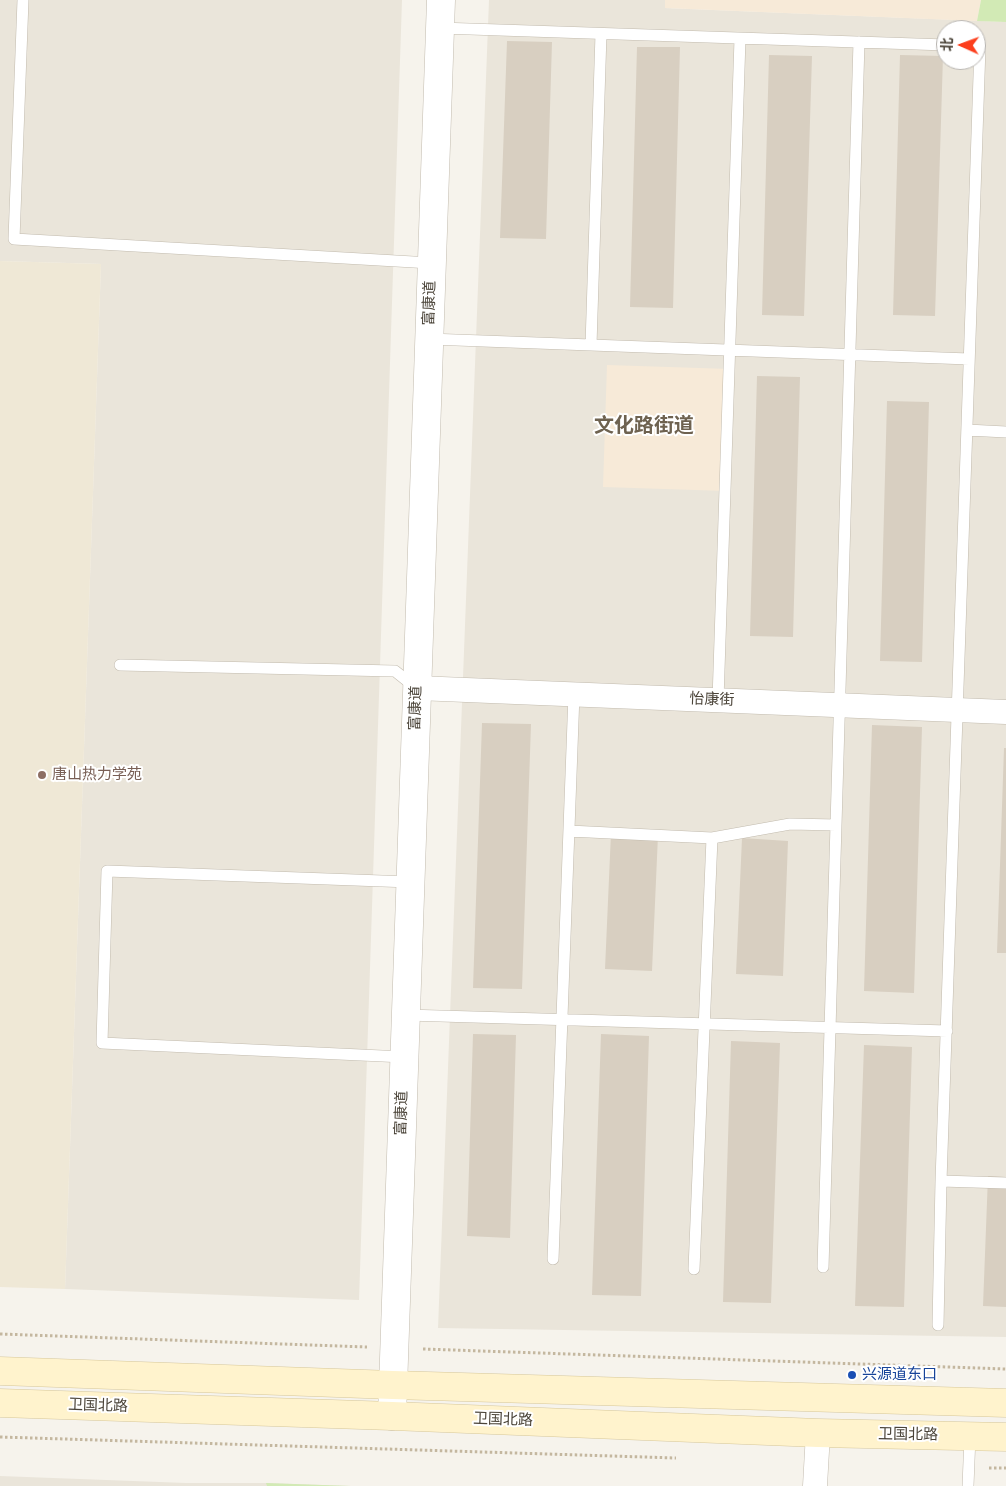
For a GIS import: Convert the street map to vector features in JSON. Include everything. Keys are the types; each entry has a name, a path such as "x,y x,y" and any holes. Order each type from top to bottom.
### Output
{"main road":[{"name":"卫国北路","path":"0,1371 1006,1403"},
{"name":"卫国北路","path":"0,1403 818,1433 1006,1437"}],"street":[{"name":"富康道","path":"392,1416 441,0"},
{"name":"怡康街","path":"417,688 1006,712"},
{"path":"815,1486 818,1433"}],"lane":[{"path":"23,0 14,239 432,263"},
{"path":"440,28 936,45"},
{"path":"590,345 601,34"},
{"path":"718,700 740,39"},
{"path":"823,1267 859,42"},
{"path":"938,1325 941,1181 979,70"},
{"path":"429,339 969,359"},
{"path":"967,430 1006,432"},
{"path":"120,665 395,671 417,688"},
{"path":"553,1259 574,694"},
{"path":"569,831 712,838 790,824 836,825"},
{"path":"694,1269 712,838"},
{"path":"404,1057 102,1043 107,871 410,882"},
{"path":"406,1015 946,1031"},
{"path":"941,1181 1006,1184"},
{"path":"968,1486 970,1436"}],"path":[{"path":"0,1334 1006,1369"},
{"path":"0,1437 677,1458"},
{"path":"969,1467 1006,1468"}],"shaded area":[{"path":"0,0 402,0 359,1300 65,1289 101,264 0,261"},
{"path":"489,0 665,0 665,8 957,20 936,20 936,70 986,70 986,21 1006,22 1006,1337 438,1328"},
{"path":"665,0 981,0 977,20 665,8"},
{"name":"唐山热力学苑","path":"0,261 101,264 65,1289 0,1287"},
{"path":"607,365 730,369 726,491 603,487"},
{"path":"0,1476 186,1483 351,1486 0,1486"}],"green space":[{"path":"981,0 1006,0 1006,22 977,20"},
{"path":"266,1483 351,1486 267,1486"}],"building":[{"path":"507,41 552,42 546,239 500,238"},
{"path":"637,47 680,47 673,308 630,307"},
{"path":"769,55 812,56 804,316 762,315"},
{"path":"900,55 936,56 936,70 943,70 935,316 893,315"},
{"path":"757,376 800,377 793,637 750,636"},
{"path":"887,401 929,402 922,662 880,661"},
{"path":"482,723 531,724 522,989 473,988"},
{"path":"872,725 922,727 914,993 864,991"},
{"path":"1004,748 1006,748 1006,953 997,953"},
{"path":"611,833 658,835 652,971 605,969"},
{"path":"742,838 788,841 783,976 736,974"},
{"path":"473,1034 516,1035 510,1238 467,1236"},
{"path":"601,1034 649,1036 641,1296 592,1295"},
{"path":"731,1041 780,1043 771,1303 723,1302"},
{"path":"864,1045 912,1047 904,1307 855,1306"},
{"path":"988,1176 1006,1177 1006,1307 983,1306"}],"place":[{"name":"唐山热力学苑","path":"42,775"},
{"name":"兴源道东口","path":"852,1375"}],"district":[{"name":"文化路街道","path":"644,427"}]}
